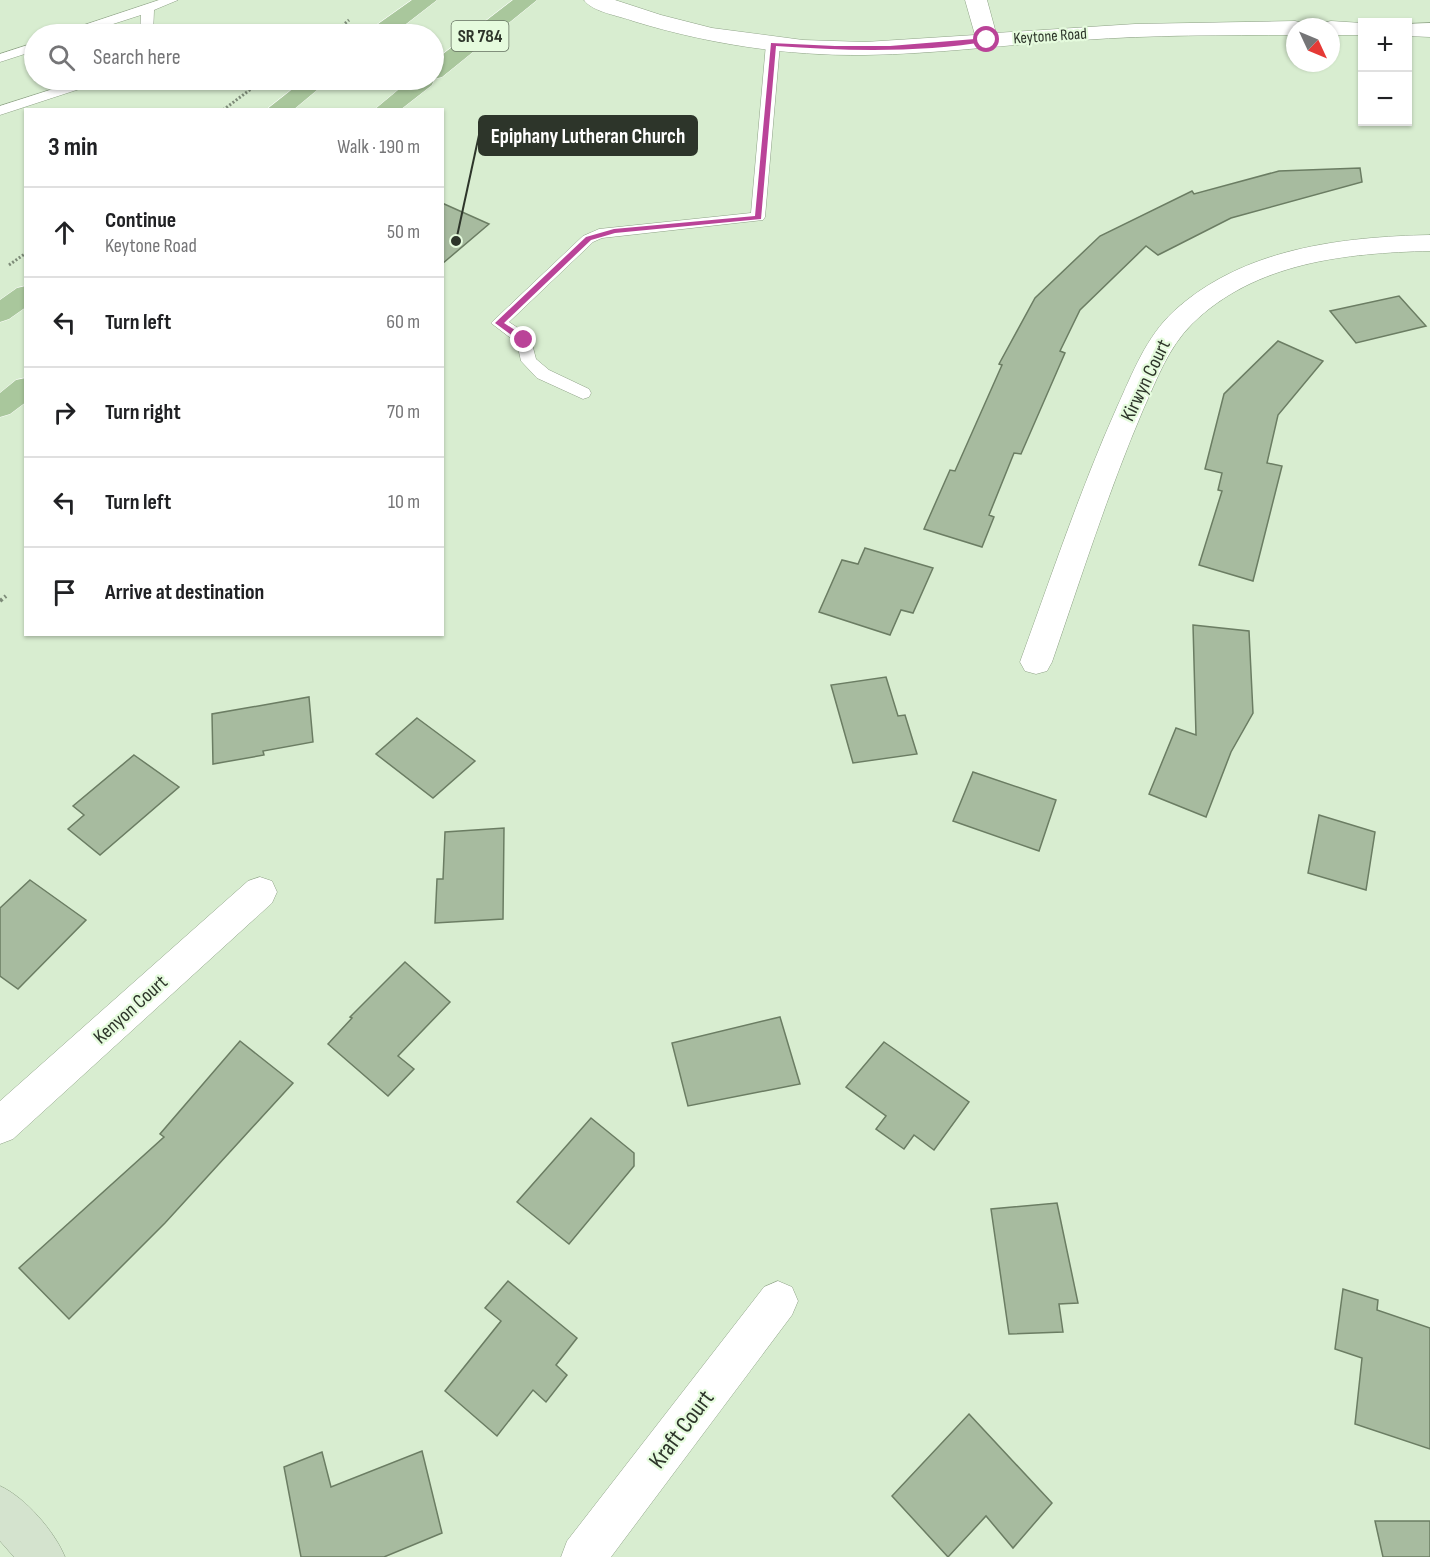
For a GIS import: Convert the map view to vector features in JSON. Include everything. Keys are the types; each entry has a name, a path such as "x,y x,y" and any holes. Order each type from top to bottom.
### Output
{"main road":[{"path":"394,24 426,0"},
{"name":"SR 784","path":"444,64 526,0"},
{"path":"280,108 304,90"},
{"path":"388,108 411,90"},
{"path":"0,313 24,295"},
{"path":"0,407 24,389"}],"street":[{"name":"Keytone Road","path":"595,0 645,19 694,32 773,44 835,48 890,48 1086,33 1286,28"},
{"path":"976,0 987,40"},
{"path":"1340,28 1358,29"},
{"path":"1412,30 1430,30"},
{"name":"Kirwyn Court","path":"1036,662 1111,452 1158,346 1167,334 1195,307 1228,284 1293,257 1342,248 1394,243 1430,243"},
{"name":"Kenyon Court","path":"0,1126 260,892"},
{"name":"Kraft Court","path":"584,1557 778,1301"},
{"path":"0,1508 43,1557"}],"lane":[{"path":"101,24 172,0"},
{"path":"147,24 148,8"},
{"path":"583,393 543,374 529,361 524,340 499,323 588,239 599,234 758,218 773,44"},
{"path":"0,58 24,50"},
{"path":"0,111 63,90"}],"path":[{"path":"226,108 250,90"},
{"path":"9,265 24,254"},
{"path":"0,601 6,596"}],"building":[{"path":"1360,168 1362,182 1231,218 1158,255 1146,246 1080,310 1060,351 1065,353 1021,454 1014,453 989,515 994,517 982,547 924,529 950,470 955,471 1002,365 999,364 1035,298 1100,236 1192,191 1194,194 1279,171"},
{"path":"444,204 489,224 444,262"},
{"path":"1399,296 1426,326 1356,343 1330,311"},
{"path":"1278,341 1323,361 1278,415 1267,463 1282,466 1253,581 1199,565 1222,491 1218,490 1222,473 1205,469 1224,394"},
{"path":"865,548 933,568 913,613 901,610 890,635 819,612 842,560 858,564"},
{"path":"1193,625 1249,631 1253,713 1231,752 1206,817 1149,794 1176,728 1196,735"},
{"path":"886,677 898,716 905,715 917,754 853,763 831,685"},
{"path":"309,697 313,742 263,751 264,755 213,764 212,714"},
{"path":"417,718 475,761 433,798 376,754"},
{"path":"134,755 179,787 100,855 68,829 84,815 73,806"},
{"path":"973,772 1056,800 1039,851 953,821"},
{"path":"1319,815 1375,832 1366,890 1308,873"},
{"path":"504,828 503,919 435,923 437,879 443,879 445,832"},
{"path":"30,880 86,920 18,989 0,976 0,908"},
{"path":"405,962 450,1002 398,1056 414,1069 388,1096 328,1044 352,1018 350,1017"},
{"path":"780,1017 800,1084 688,1106 672,1043"},
{"path":"240,1041 293,1083 165,1223 69,1319 19,1268 164,1137 160,1134"},
{"path":"884,1042 969,1102 934,1150 914,1135 904,1149 876,1129 886,1116 846,1087"},
{"path":"591,1118 634,1153 634,1166 569,1244 517,1202"},
{"path":"1057,1203 1078,1303 1059,1304 1063,1332 1009,1334 991,1209"},
{"path":"508,1281 577,1338 556,1365 567,1375 546,1402 533,1390 497,1436 445,1391 501,1321 485,1308"},
{"path":"1343,1289 1378,1300 1377,1310 1430,1328 1430,1449 1355,1424 1362,1358 1335,1349"},
{"path":"969,1414 1052,1503 1013,1548 986,1516 948,1557 892,1496"},
{"path":"422,1451 442,1533 384,1557 301,1557 284,1467 322,1452 331,1487"},
{"path":"1375,1521 1430,1521 1430,1557 1383,1557"}],"place":[{"name":"Epiphany Lutheran Church","path":"456,241"}],"route":[{"path":"524,340 499,323 588,239 614,231 758,218 773,44 835,48 890,48 987,40"}]}
